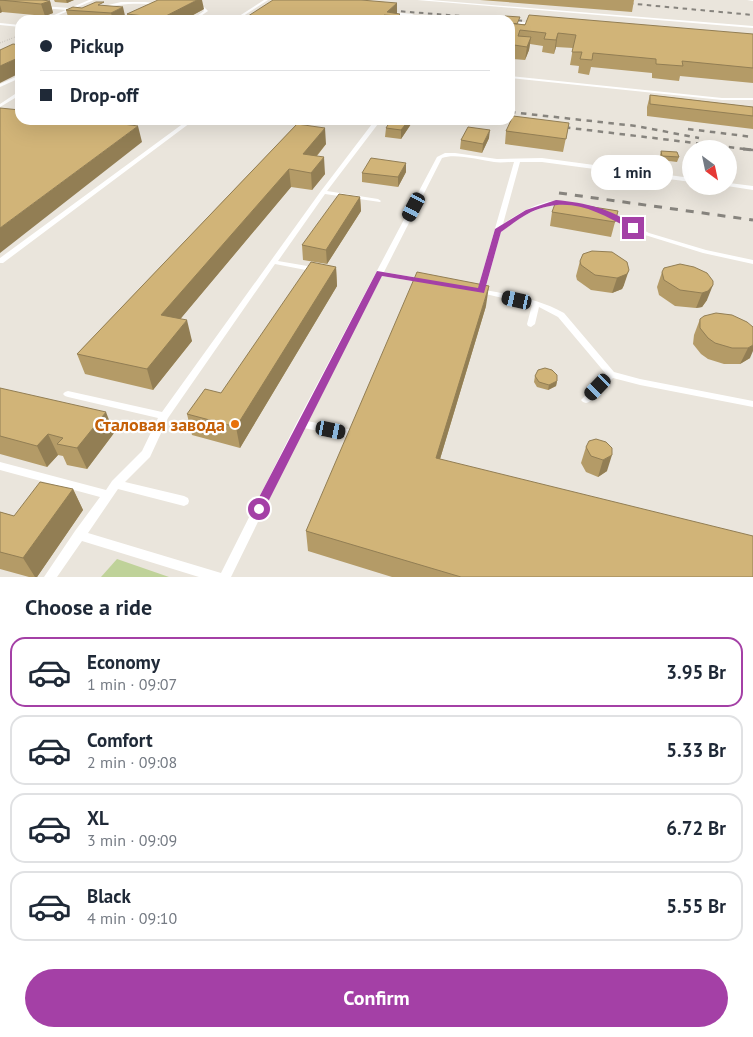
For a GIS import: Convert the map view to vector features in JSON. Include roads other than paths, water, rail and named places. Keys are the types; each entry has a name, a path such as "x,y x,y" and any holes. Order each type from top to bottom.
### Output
{"lane":[{"path":"60,8 80,0"},
{"path":"56,15 92,0"},
{"path":"142,2 147,0"},
{"path":"242,15 266,0"},
{"path":"420,0 457,1 753,27"},
{"path":"93,11 109,5 142,2 165,4 157,8"},
{"path":"41,6 70,9"},
{"path":"194,7 203,8 206,11 200,15"},
{"path":"384,13 412,15"},
{"path":"515,22 541,25"},
{"path":"0,24 15,26"},
{"path":"0,86 15,78"},
{"path":"515,78 722,99 753,99"},
{"path":"0,106 15,96"},
{"path":"0,261 184,125"},
{"path":"50,577 116,484 146,454 164,416 374,125"},
{"path":"225,577 301,424 440,157 455,154 497,161 542,160 682,179"},
{"path":"481,291 517,161"},
{"path":"738,186 753,188"},
{"path":"324,192 378,201"},
{"path":"498,231 535,208 556,202 572,204"},
{"path":"599,209 647,234 705,252 753,262"},
{"path":"274,262 322,271"},
{"path":"380,273 435,283"},
{"path":"472,289 552,309 561,315 611,374 640,382 753,404"},
{"path":"531,324 536,304"},
{"path":"586,400 611,374"},
{"path":"68,394 164,416"},
{"path":"301,424 347,433"},
{"path":"0,466 108,495"},
{"path":"116,484 184,501"},
{"path":"79,535 217,577"}],"railway":[{"path":"593,0 753,15"},
{"path":"383,10 448,15"},
{"path":"515,20 540,22"},
{"path":"515,113 636,126 699,138"},
{"path":"515,122 525,123"},
{"path":"554,126 753,150 743,149"},
{"path":"688,129 753,137"},
{"path":"559,193 753,220"}],"place":[{"name":"Сталовая завода","path":"235,424"}]}
